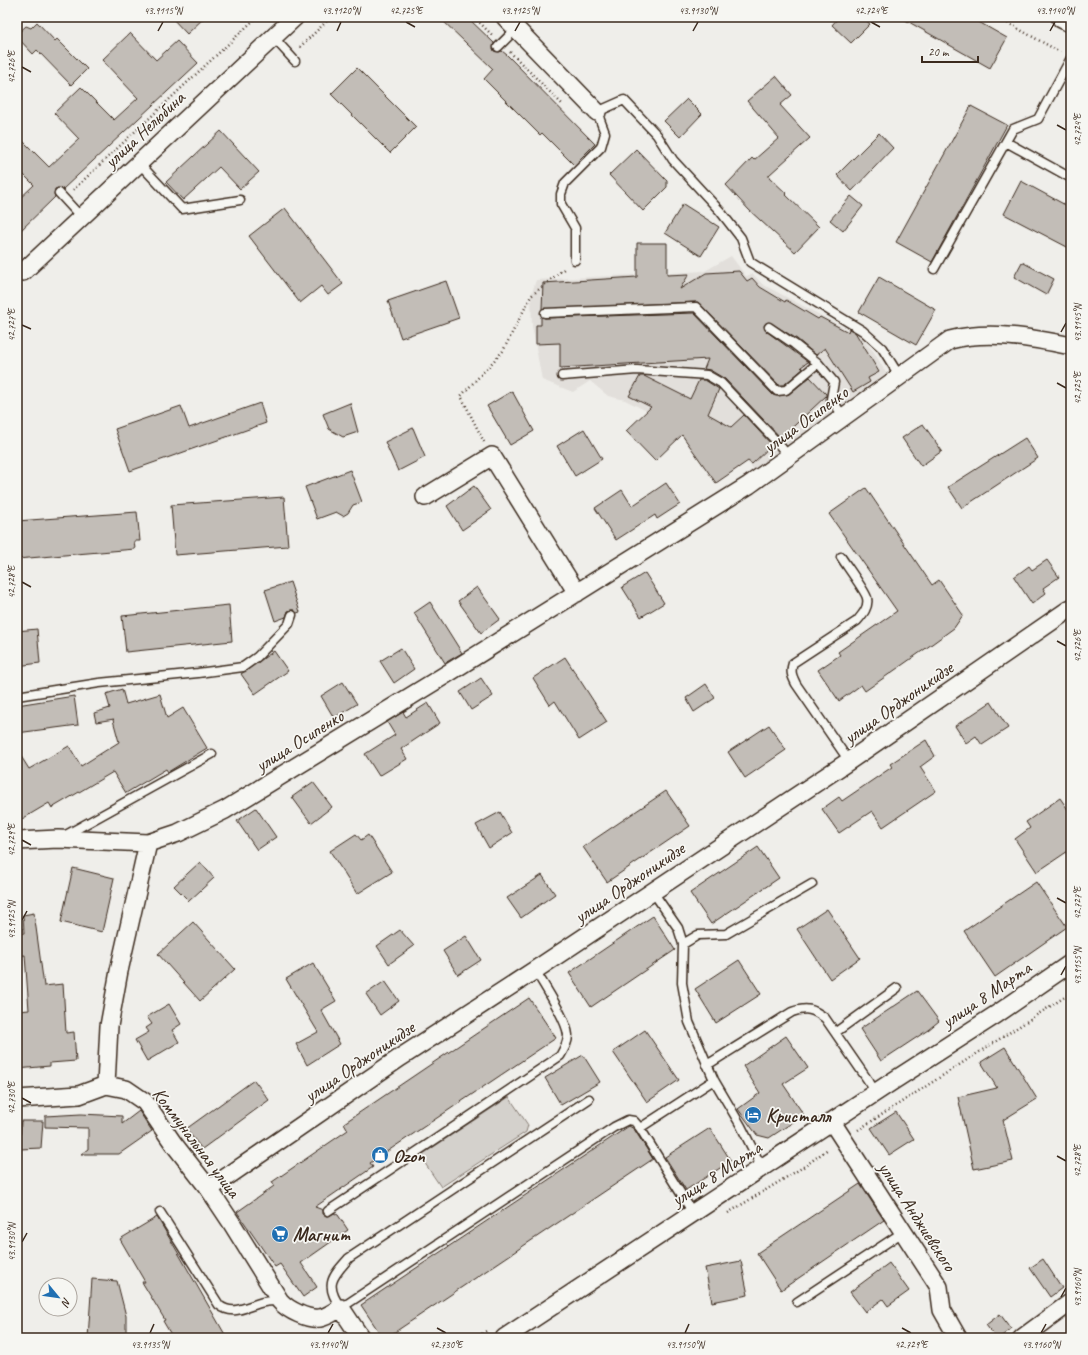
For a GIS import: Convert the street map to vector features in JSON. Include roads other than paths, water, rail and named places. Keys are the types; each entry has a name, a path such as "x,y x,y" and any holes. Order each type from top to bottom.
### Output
{"street":[{"name":"улица Нелюбина","path":"23,272 295,17"},
{"path":"1063,17 1071,21"},
{"path":"510,23 597,112"},
{"name":"улица Осипенко","path":"17,841 58,839 148,843 178,833 226,810 749,485 950,340 964,336 995,334 1071,346"},
{"path":"425,497 492,456 577,593"},
{"name":"улица Орджоникидзе","path":"208,1189 401,1057 535,970 849,761 1071,608"},
{"path":"17,1099 79,1095 106,1085 109,1026 148,843"},
{"name":"улица 8 Марта","path":"504,1338 876,1092 997,1014 1071,963"},
{"name":"Коммунальная улица","path":"106,1085 126,1089 144,1102 231,1222 280,1301 286,1307 302,1315 320,1318 340,1308"},
{"name":"улица Анджиевского","path":"832,1122 939,1288 942,1310 958,1338"},
{"path":"1022,1338 1071,1302"},
{"path":"340,1308 361,1338"}],"lane":[{"path":"500,45 510,23"},
{"path":"274,37 293,58"},
{"path":"934,269 1013,129 1038,118 1071,58"},
{"path":"575,260 575,228 561,204 561,194 565,184 601,147 605,133 597,112 624,100 657,135 673,160 720,211 741,238 750,262 863,331 882,348 900,376"},
{"path":"1006,142 1071,178"},
{"path":"139,163 182,209 240,200"},
{"path":"61,196 81,217"},
{"path":"545,313 696,307 777,391 786,390 818,362"},
{"path":"769,327 818,362 834,382 831,399 844,417"},
{"path":"562,376 637,370 707,375 721,383 777,442 789,457"},
{"path":"841,557 867,597 867,606 857,621 793,663 791,670 796,684 849,761"},
{"path":"17,696 98,683 243,667 257,657 289,624 292,615"},
{"path":"58,839 212,754"},
{"path":"683,944 698,935 726,934 812,884"},
{"path":"653,892 678,928 683,944 682,983 689,1022 714,1080 762,1168"},
{"path":"328,1211 560,1056 566,1045 568,1035 564,1020 535,970"},
{"path":"836,1032 897,988"},
{"path":"707,1065 792,1012 802,1009 811,1010 825,1018 876,1092"},
{"path":"640,1128 714,1080"},
{"path":"589,1099 349,1258 335,1274 331,1286 334,1299 340,1308 614,1127 628,1120 634,1121 640,1128 693,1213"},
{"path":"160,1212 219,1305 231,1311 240,1310 265,1302 280,1301"},
{"path":"797,1302 903,1232"}],"place":[{"name":"Кристалл","path":"753,1115"},
{"name":"Ozon","path":"380,1155"},
{"name":"Магнит","path":"280,1234"}]}
